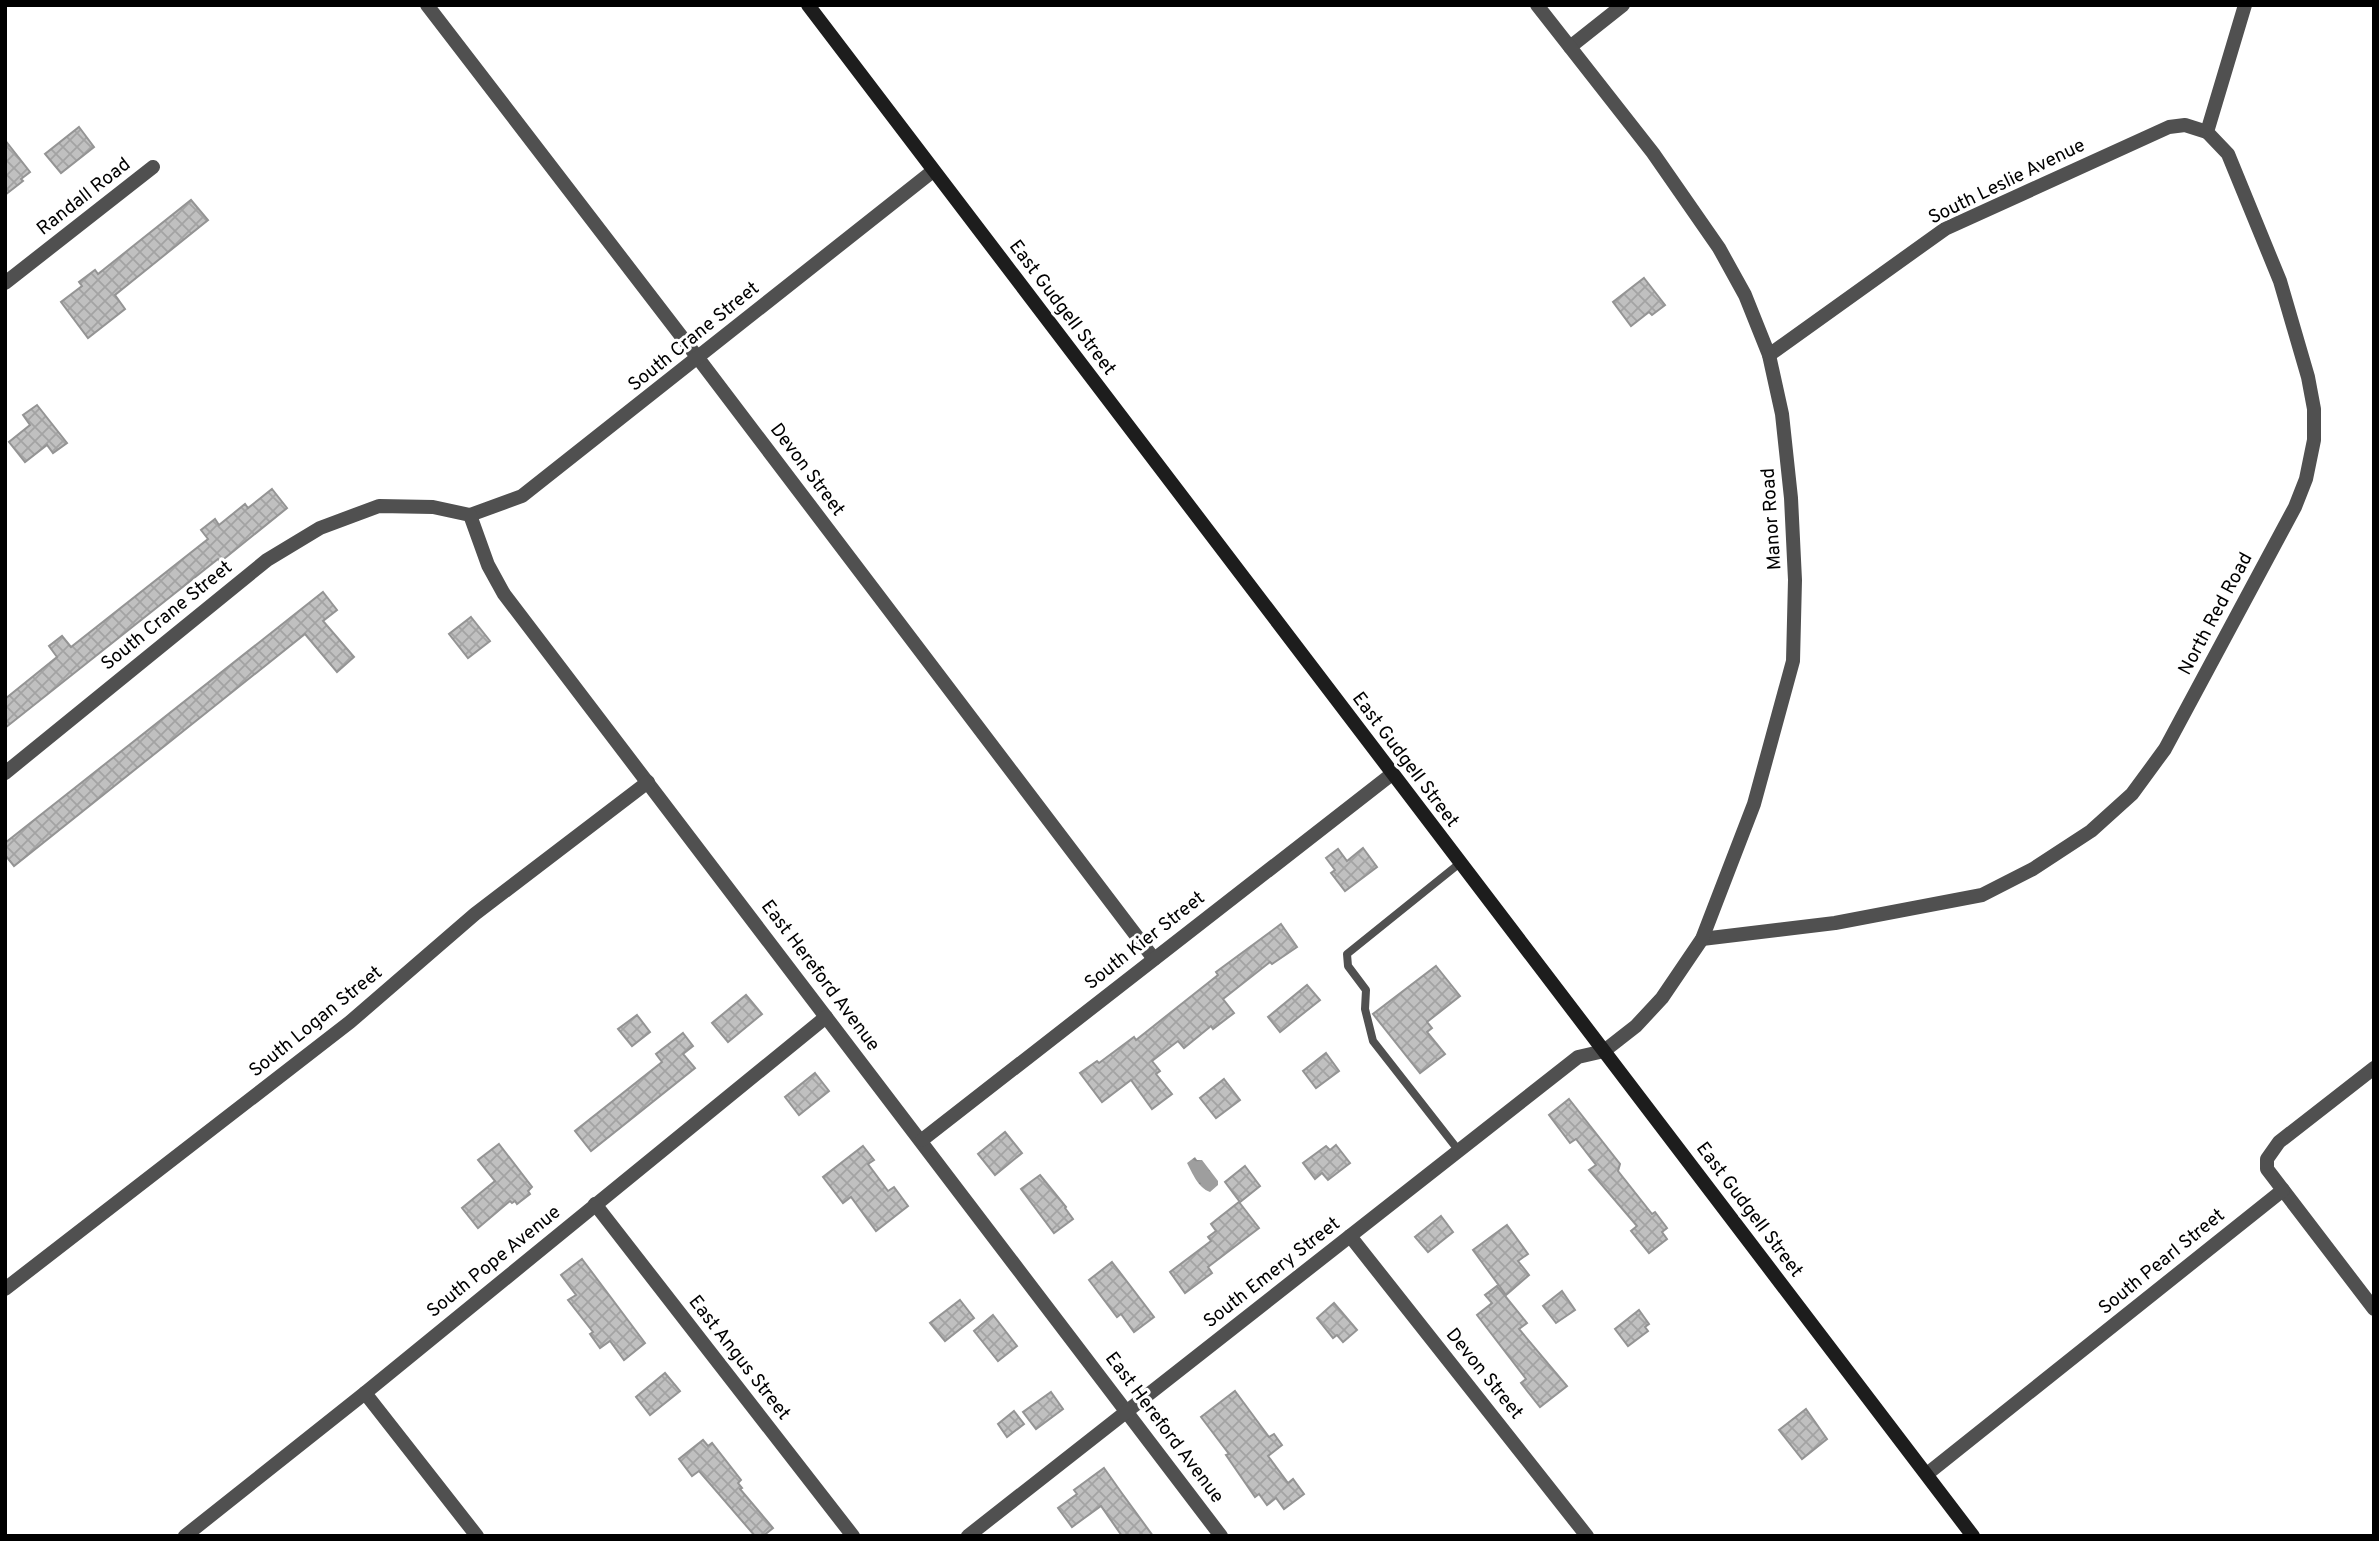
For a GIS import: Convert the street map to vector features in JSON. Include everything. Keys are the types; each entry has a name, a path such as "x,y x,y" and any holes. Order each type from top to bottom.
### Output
{"street":[{"name":"Devon Street","path":"427,5 1153,959"},
{"name":"East Gudgell Street","path":"808,5 1973,1536"},
{"name":"Manor Road","path":"1537,5 1653,153 1719,248 1745,295 1769,355 1782,414 1791,498 1795,580 1793,661 1754,804 1702,939 1662,999 1636,1026 1604,1051"},
{"path":"1570,47 1623,5"},
{"path":"2207,132 2245,5"},
{"name":"South Leslie Avenue","path":"1769,355 1945,229 2169,127 2185,125 2207,132"},
{"name":"North Red Road","path":"1702,939 1835,923 1982,895 2033,869 2091,831 2132,794 2165,749 2295,508 2306,479 2314,440 2314,410 2308,377 2280,281 2228,154 2207,132"},
{"name":"Randall Road","path":"5,283 153,167"},
{"name":"South Crane Street","path":"5,773 267,560 320,528 379,506 433,507 470,515 522,496 933,171"},
{"name":"East Hereford Avenue","path":"470,515 488,565 504,594 1221,1536"},
{"name":"South Kier Street","path":"922,1140 1392,774"},
{"name":"South Logan Street","path":"5,1289 350,1022 475,914 648,782"},
{"name":"South Pope Avenue","path":"185,1536 365,1393 826,1017"},
{"name":"South Emery Street","path":"968,1536 1578,1057 1604,1051"},
{"path":"2374,1068 2271,1151 2267,1159 2267,1169 2374,1310"},
{"name":"South Pearl Street","path":"1927,1474 2283,1190"},
{"name":"East Angus Street","path":"595,1204 853,1536"},
{"name":"Devon Street","path":"1350,1236 1587,1536"},
{"path":"365,1393 477,1536"}],"lane":[{"path":"1459,1151 1373,1041 1365,1009 1366,990 1348,966 1348,954 1460,863"}],"water":[{"path":"1195,1157 1202,1160 1218,1181 1218,1185 1210,1192 1199,1183 1187,1163"}],"building":[{"path":"79,127 94,147 61,173 45,154"},
{"path":"5,140 30,172 5,195"},
{"path":"191,200 208,220 115,295 125,309 88,338 61,302 82,286 79,282 95,270 98,274"},
{"path":"1644,278 1665,305 1652,315 1649,312 1631,326 1613,302"},
{"path":"37,405 67,443 53,453 47,445 25,462 9,442 30,425 23,415"},
{"path":"272,489 287,508 220,562 218,559 5,728 5,699 57,657 49,646 62,636 71,647 208,539 201,530 215,519 219,525 245,504 248,508"},
{"path":"323,592 337,610 323,621 354,657 337,672 305,634 14,866 5,855 5,843"},
{"path":"471,617 490,641 468,658 449,634"},
{"path":"1363,848 1377,867 1345,891 1331,873 1335,870 1326,858 1338,849 1347,861"},
{"path":"1281,924 1297,947 1272,964 1270,962 1223,999 1234,1013 1213,1029 1211,1026 1184,1048 1178,1041 1152,1061 1160,1071 1156,1074 1172,1094 1152,1109 1131,1080 1102,1102 1080,1073 1097,1061 1099,1063 1134,1037 1136,1040 1218,975 1216,972"},
{"path":"1436,966 1460,996 1427,1022 1432,1028 1427,1032 1445,1054 1420,1073 1373,1014"},
{"path":"1307,985 1320,1000 1280,1032 1268,1017"},
{"path":"746,995 762,1014 728,1042 712,1023"},
{"path":"637,1015 650,1032 632,1046 618,1029"},
{"path":"683,1033 693,1046 683,1054 695,1068 591,1151 575,1131 662,1062 656,1054"},
{"path":"1326,1053 1339,1071 1316,1088 1303,1071"},
{"path":"815,1073 829,1091 799,1115 785,1097"},
{"path":"1224,1079 1240,1100 1216,1118 1200,1098"},
{"path":"1569,1099 1620,1164 1618,1171 1652,1214 1655,1212 1667,1228 1662,1232 1667,1239 1649,1253 1631,1231 1637,1226 1589,1170 1596,1165 1576,1139 1570,1143 1549,1115"},
{"path":"1005,1132 1022,1153 995,1175 978,1154"},
{"path":"499,1144 532,1187 528,1191 530,1194 517,1204 510,1201 478,1228 462,1208 495,1181 478,1160"},
{"path":"1336,1145 1350,1163 1328,1180 1322,1173 1315,1179 1303,1163 1326,1146 1330,1150"},
{"path":"863,1146 874,1160 868,1164 888,1191 894,1187 908,1206 876,1231 851,1197 843,1203 823,1177"},
{"path":"1245,1166 1260,1186 1240,1202 1225,1182"},
{"path":"1040,1175 1073,1219 1054,1233 1021,1189"},
{"path":"1239,1202 1259,1228 1208,1267 1212,1273 1185,1293 1170,1272 1211,1241 1208,1237 1216,1231 1211,1224"},
{"path":"1441,1216 1453,1232 1428,1252 1415,1237"},
{"path":"1507,1225 1528,1254 1518,1261 1529,1275 1506,1295 1473,1250"},
{"path":"582,1259 645,1343 624,1360 610,1341 600,1348 590,1334 593,1332 568,1300 576,1295 561,1275"},
{"path":"1112,1262 1154,1317 1134,1332 1121,1314 1117,1317 1089,1280"},
{"path":"1497,1286 1527,1323 1519,1329 1567,1386 1540,1407 1521,1383 1526,1379 1477,1315 1492,1303 1485,1295"},
{"path":"1562,1291 1575,1310 1556,1323 1543,1306"},
{"path":"960,1300 974,1318 945,1341 930,1323"},
{"path":"1334,1303 1357,1330 1343,1342 1337,1335 1333,1338 1317,1318"},
{"path":"1639,1310 1649,1324 1645,1327 1648,1331 1628,1346 1615,1329"},
{"path":"993,1315 1017,1346 998,1361 974,1331"},
{"path":"665,1373 680,1391 650,1415 636,1397"},
{"path":"1235,1391 1269,1437 1274,1434 1282,1445 1268,1456 1288,1483 1293,1479 1304,1494 1284,1509 1276,1498 1267,1505 1259,1494 1255,1497 1226,1455 1229,1454 1201,1417"},
{"path":"1051,1392 1063,1409 1036,1429 1023,1412"},
{"path":"1806,1409 1827,1439 1802,1459 1779,1430"},
{"path":"1014,1411 1024,1424 1007,1437 998,1424"},
{"path":"703,1440 708,1446 712,1443 741,1480 738,1483 742,1488 740,1489 773,1528 763,1536 755,1536 699,1471 692,1476 679,1459"},
{"path":"1104,1468 1153,1536 1122,1536 1101,1506 1072,1527 1058,1508 1077,1494 1074,1490"}]}
